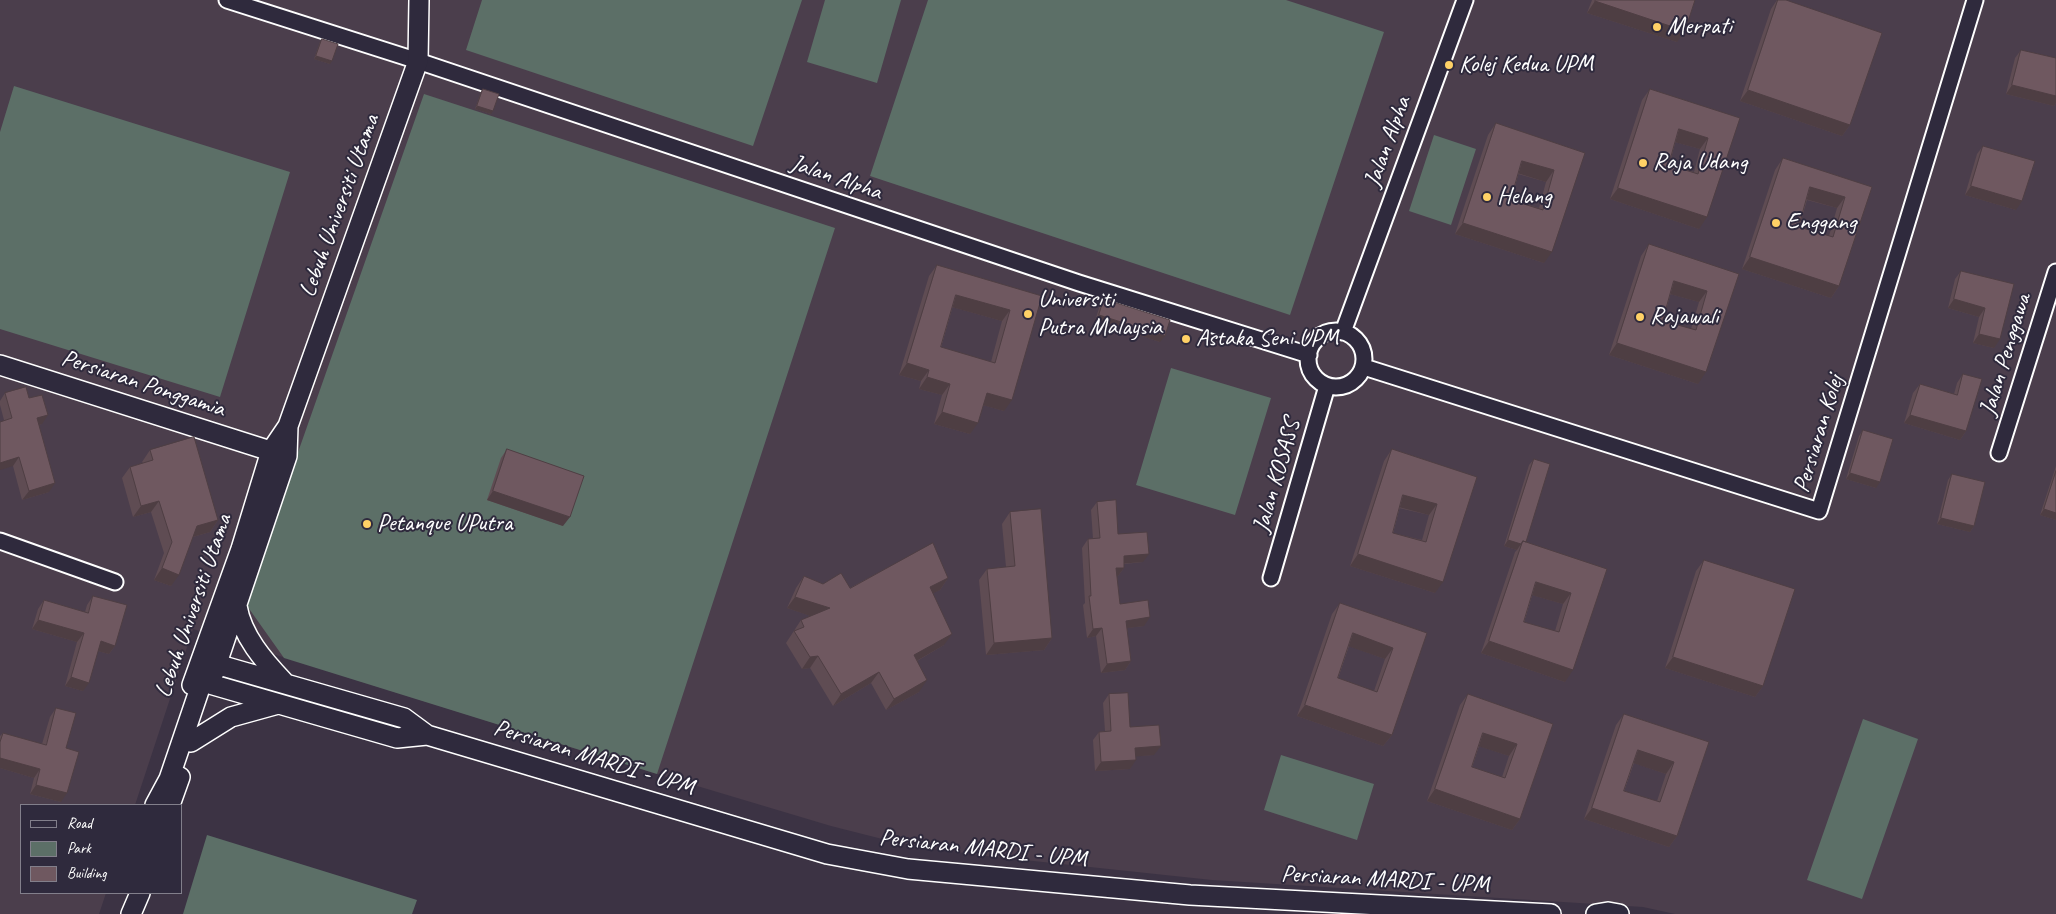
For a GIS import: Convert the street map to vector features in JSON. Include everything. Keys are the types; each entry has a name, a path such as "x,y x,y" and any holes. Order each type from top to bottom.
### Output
{"street":[{"name":"Jalan Alpha","path":"227,0 418,61 1079,283 1309,355"},
{"name":"Lebuh Universiti Utama","path":"170,804 211,674 237,606 288,426 418,61 419,0"},
{"name":"Jalan Alpha","path":"1343,332 1465,0"},
{"name":"Persiaran Kolej","path":"1364,367 1820,511 1976,0"},
{"name":"Jalan Penggawa","path":"1999,452 2056,272"},
{"path":"1334,331 1343,332 1351,335 1363,349 1364,367 1360,376 1344,387 1327,386 1318,381 1312,373 1309,355 1317,339 1334,331"},
{"name":"Persiaran Ponggamia","path":"0,365 279,453"},
{"name":"Jalan KOSASS","path":"1271,578 1327,386"},
{"name":"Lebuh Universiti Utama","path":"154,804 197,670 241,549 279,453"},
{"path":"0,541 115,582"},
{"path":"241,549 235,585 207,666 211,674 279,704 397,738 427,735"},
{"path":"237,606 239,617 262,659 285,683"},
{"path":"211,674 285,683 404,718 427,735"},
{"path":"155,804 169,778 211,674"},
{"path":"191,742 231,717 279,704"},
{"name":"Persiaran MARDI - UPM","path":"427,735 827,854 908,869 1190,894 1551,914"},
{"path":"120,914 127,894"},
{"path":"131,914 140,894"},
{"path":"1596,914 1608,912 1619,914"}],"shaded area":[{"name":"Universiti Putra Malaysia","path":"0,0 2056,0 2056,914 1675,914 1643,907 1212,880 977,855 894,842 831,826 657,774 193,629 135,804 20,804 20,894 106,894 99,914 0,914"}],"green space":[{"path":"482,0 802,0 753,146 466,50"},
{"path":"825,0 901,0 877,83 807,62"},
{"path":"928,0 1286,0 1384,32 1290,315 870,176"},
{"path":"14,86 290,172 220,397 0,329 0,132"},
{"path":"424,94 835,228 657,774 284,658 245,603"},
{"path":"1434,135 1476,149 1451,225 1409,211"},
{"path":"1171,368 1271,398 1235,515 1136,485"},
{"path":"1863,719 1918,739 1862,899 1807,880"},
{"path":"1281,755 1374,784 1357,840 1264,810"},
{"path":"207,835 417,900 412,914 183,914"}],"building":[{"path":"1596,0 1695,0 1685,31"},
{"path":"1778,0 1786,0 1882,33 1850,125 1748,90"},
{"path":"322,39 338,44 332,61 316,56"},
{"path":"2021,50 2056,58 2056,96 2012,85"},
{"path":"483,89 499,94 493,111 477,106"},
{"name":"Raja Udang","path":"1650,89 1740,118 1707,217 1618,188","holes":["1679,129 1708,138 1698,174 1669,165"]},
{"name":"Helang","path":"1496,123 1585,153 1552,252 1463,223","holes":["1522,161 1554,170 1543,210 1511,200"]},
{"path":"1983,146 2035,161 2022,201 1971,186"},
{"name":"Enggang","path":"1783,158 1872,187 1839,286 1750,257","holes":["1810,187 1845,197 1833,237 1799,227"]},
{"name":"Rajawali","path":"1649,244 1739,274 1706,372 1617,343","holes":["1674,281 1707,291 1696,330 1663,321"]},
{"path":"937,265 1042,296 1012,400 987,393 978,423 942,412 950,384 927,377 929,370 907,363","holes":["956,295 1010,310 995,363 941,347"]},
{"path":"1961,271 2014,284 2000,339 1979,334 1985,308 1954,299"},
{"path":"1104,299 1170,320 1165,336 1099,315"},
{"path":"1963,374 1982,379 1966,431 1910,415 1920,384 1957,395"},
{"path":"26,387 29,398 42,395 48,415 37,418 55,483 29,491 19,457 0,463 0,422 12,418 5,393"},
{"path":"1863,430 1893,439 1880,482 1850,473"},
{"path":"194,437 218,520 197,526 179,575 162,568 172,542 159,501 141,506 130,467 153,460 150,450"},
{"path":"507,449 584,476 570,517 493,491"},
{"path":"1392,449 1477,477 1443,582 1358,554","holes":["1403,495 1437,504 1426,542 1393,533"]},
{"path":"1534,459 1550,464 1526,542 1523,541 1521,544 1508,540"},
{"path":"2056,471 2056,513 2044,509"},
{"path":"1952,474 1985,482 1974,526 1941,518"},
{"path":"1116,500 1118,534 1147,532 1149,554 1124,556 1124,568 1116,568 1120,604 1148,600 1150,617 1126,621 1131,661 1107,664 1102,628 1093,629 1089,596 1091,596 1088,539 1100,538 1097,502"},
{"path":"1041,509 1052,638 994,643 987,569 1015,566 1010,512"},
{"path":"1523,541 1607,569 1573,670 1489,641","holes":["1536,582 1571,593 1559,632 1524,622"]},
{"path":"933,543 948,578 930,587 952,634 914,655 927,680 894,699 879,672 841,694 818,656 810,657 794,631 804,627 801,620 830,608 795,597 804,576 823,584 841,573 850,588"},
{"path":"1704,560 1795,589 1763,686 1673,657"},
{"path":"93,596 127,605 115,646 101,641 89,683 71,677 84,633 38,620 44,600 88,613"},
{"path":"1340,603 1427,633 1392,735 1305,705","holes":["1353,633 1393,648 1377,692 1338,678"]},
{"path":"1128,693 1130,727 1159,725 1161,746 1135,748 1136,760 1101,762 1099,732 1111,731 1109,694"},
{"path":"1468,694 1553,724 1520,819 1435,789","holes":["1483,733 1517,744 1505,778 1472,767"]},
{"path":"56,708 76,713 66,748 79,752 67,793 36,785 40,769 0,758 0,742 3,733 46,745"},
{"path":"1624,714 1709,742 1677,836 1592,808","holes":["1638,750 1674,762 1660,802 1624,791"]}],"place":[{"name":"Merpati","path":"1657,27"},
{"name":"Kolej Kedua UPM","path":"1449,65"},
{"name":"Raja Udang","path":"1643,163"},
{"name":"Helang","path":"1487,197"},
{"name":"Enggang","path":"1776,223"},
{"name":"Universiti Putra Malaysia","path":"1028,314"},
{"name":"Rajawali","path":"1640,317"},
{"name":"Astaka Seni UPM","path":"1186,339"},
{"name":"Petanque UPutra","path":"367,524"}]}
